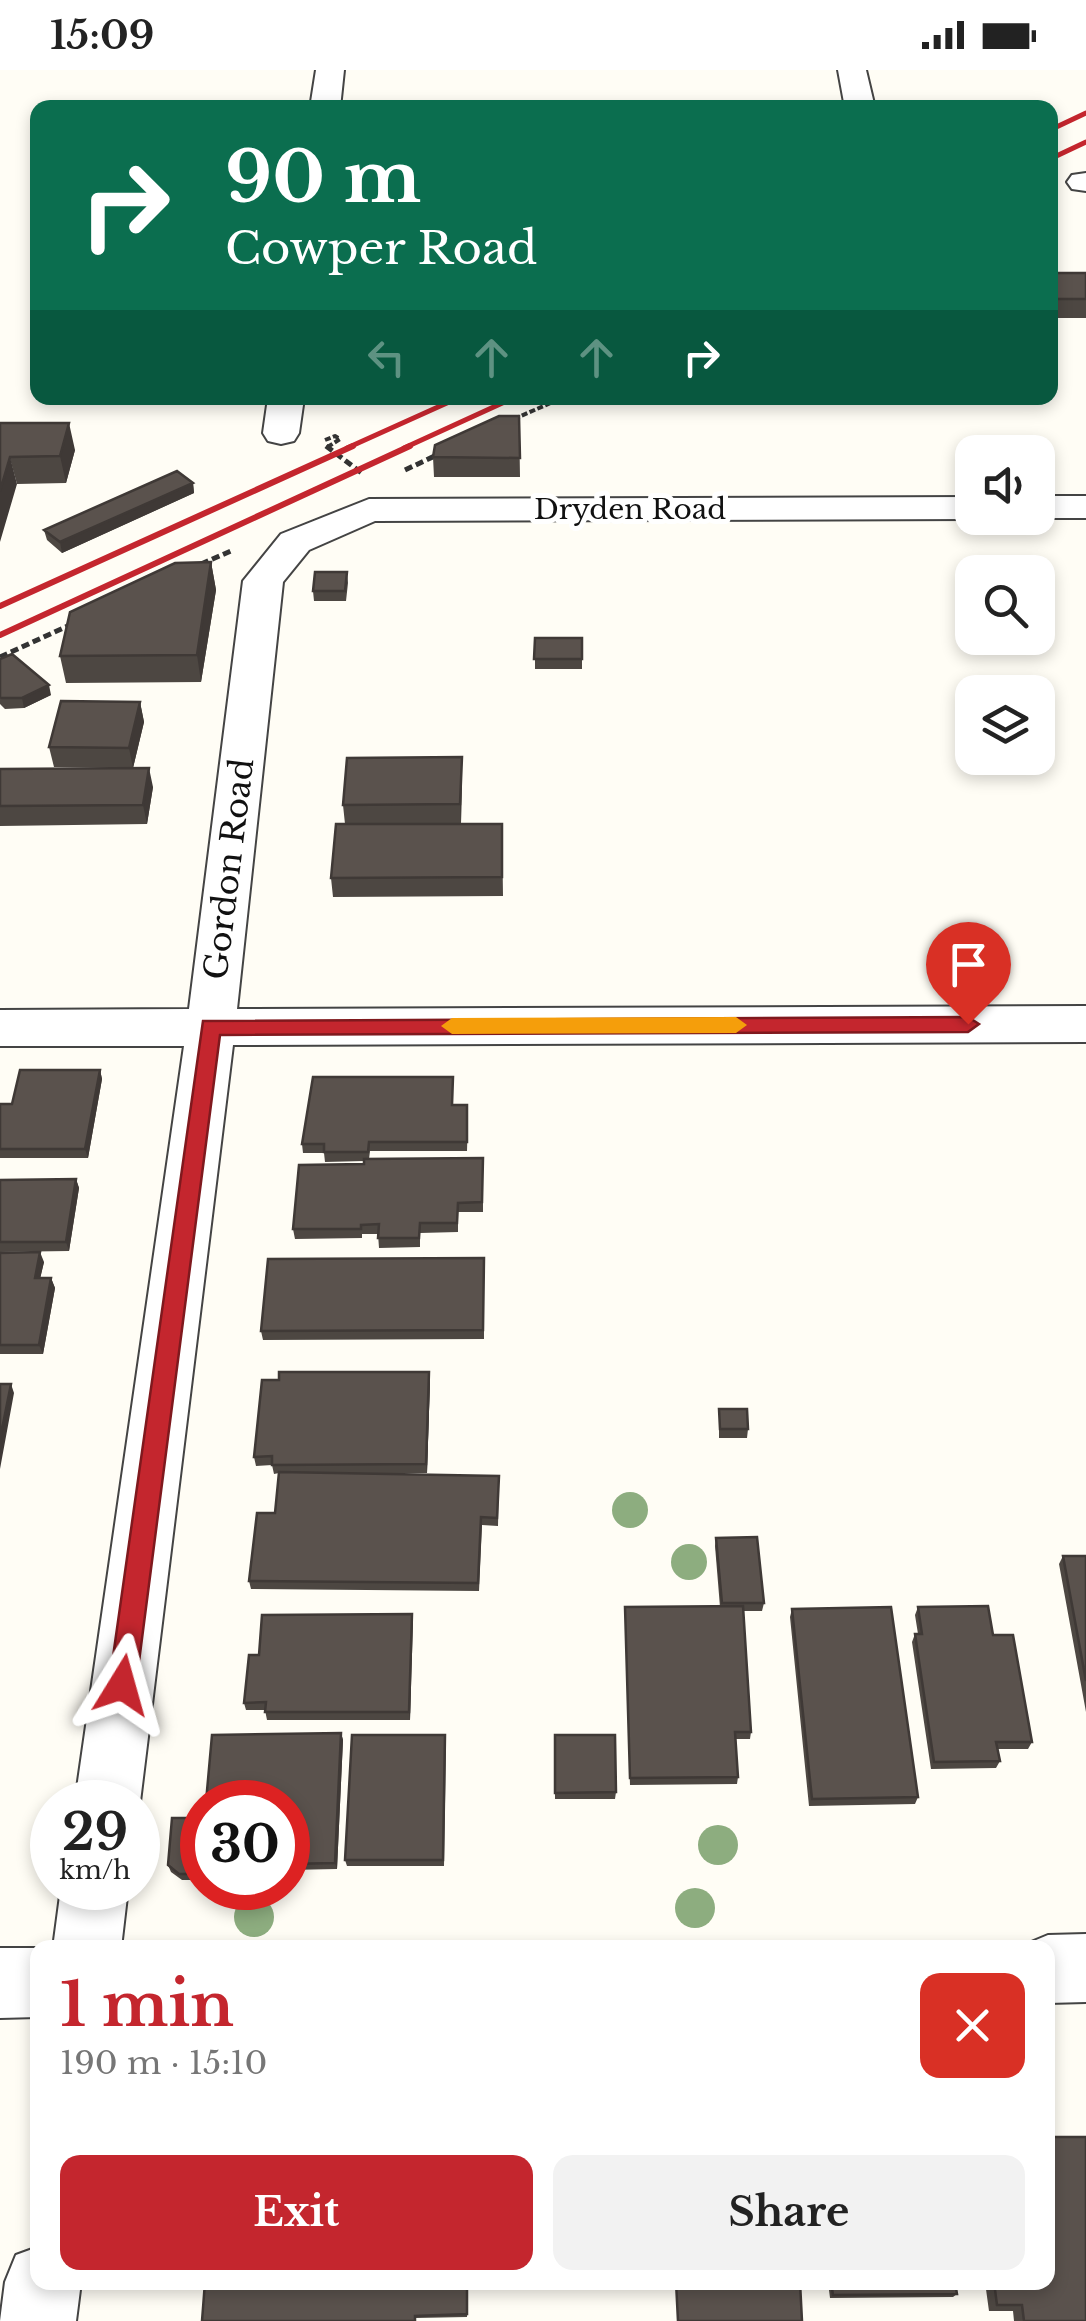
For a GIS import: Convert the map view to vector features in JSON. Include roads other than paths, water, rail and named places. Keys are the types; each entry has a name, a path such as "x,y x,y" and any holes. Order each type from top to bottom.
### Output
{"street":[{"path":"326,100 330,70"},
{"path":"852,70 858,100"},
{"name":"Dryden Road","path":"295,542 369,510 364,493 955,508"},
{"path":"1055,508 1086,507"},
{"name":"Gordon Road","path":"109,1780 211,1027 263,581 295,542"},
{"path":"0,1028 1086,1024"},
{"path":"87,1940 92,1910"},
{"path":"1055,1969 1086,1968"},
{"path":"0,1983 30,1982"},
{"path":"38,2321 42,2290"}],"railway":[{"path":"1058,126 1086,113"},
{"path":"1058,155 1086,142"},
{"path":"347,448 442,405"},
{"path":"404,448 498,405"},
{"path":"0,606 353,446"},
{"path":"0,635 410,446"}]}
